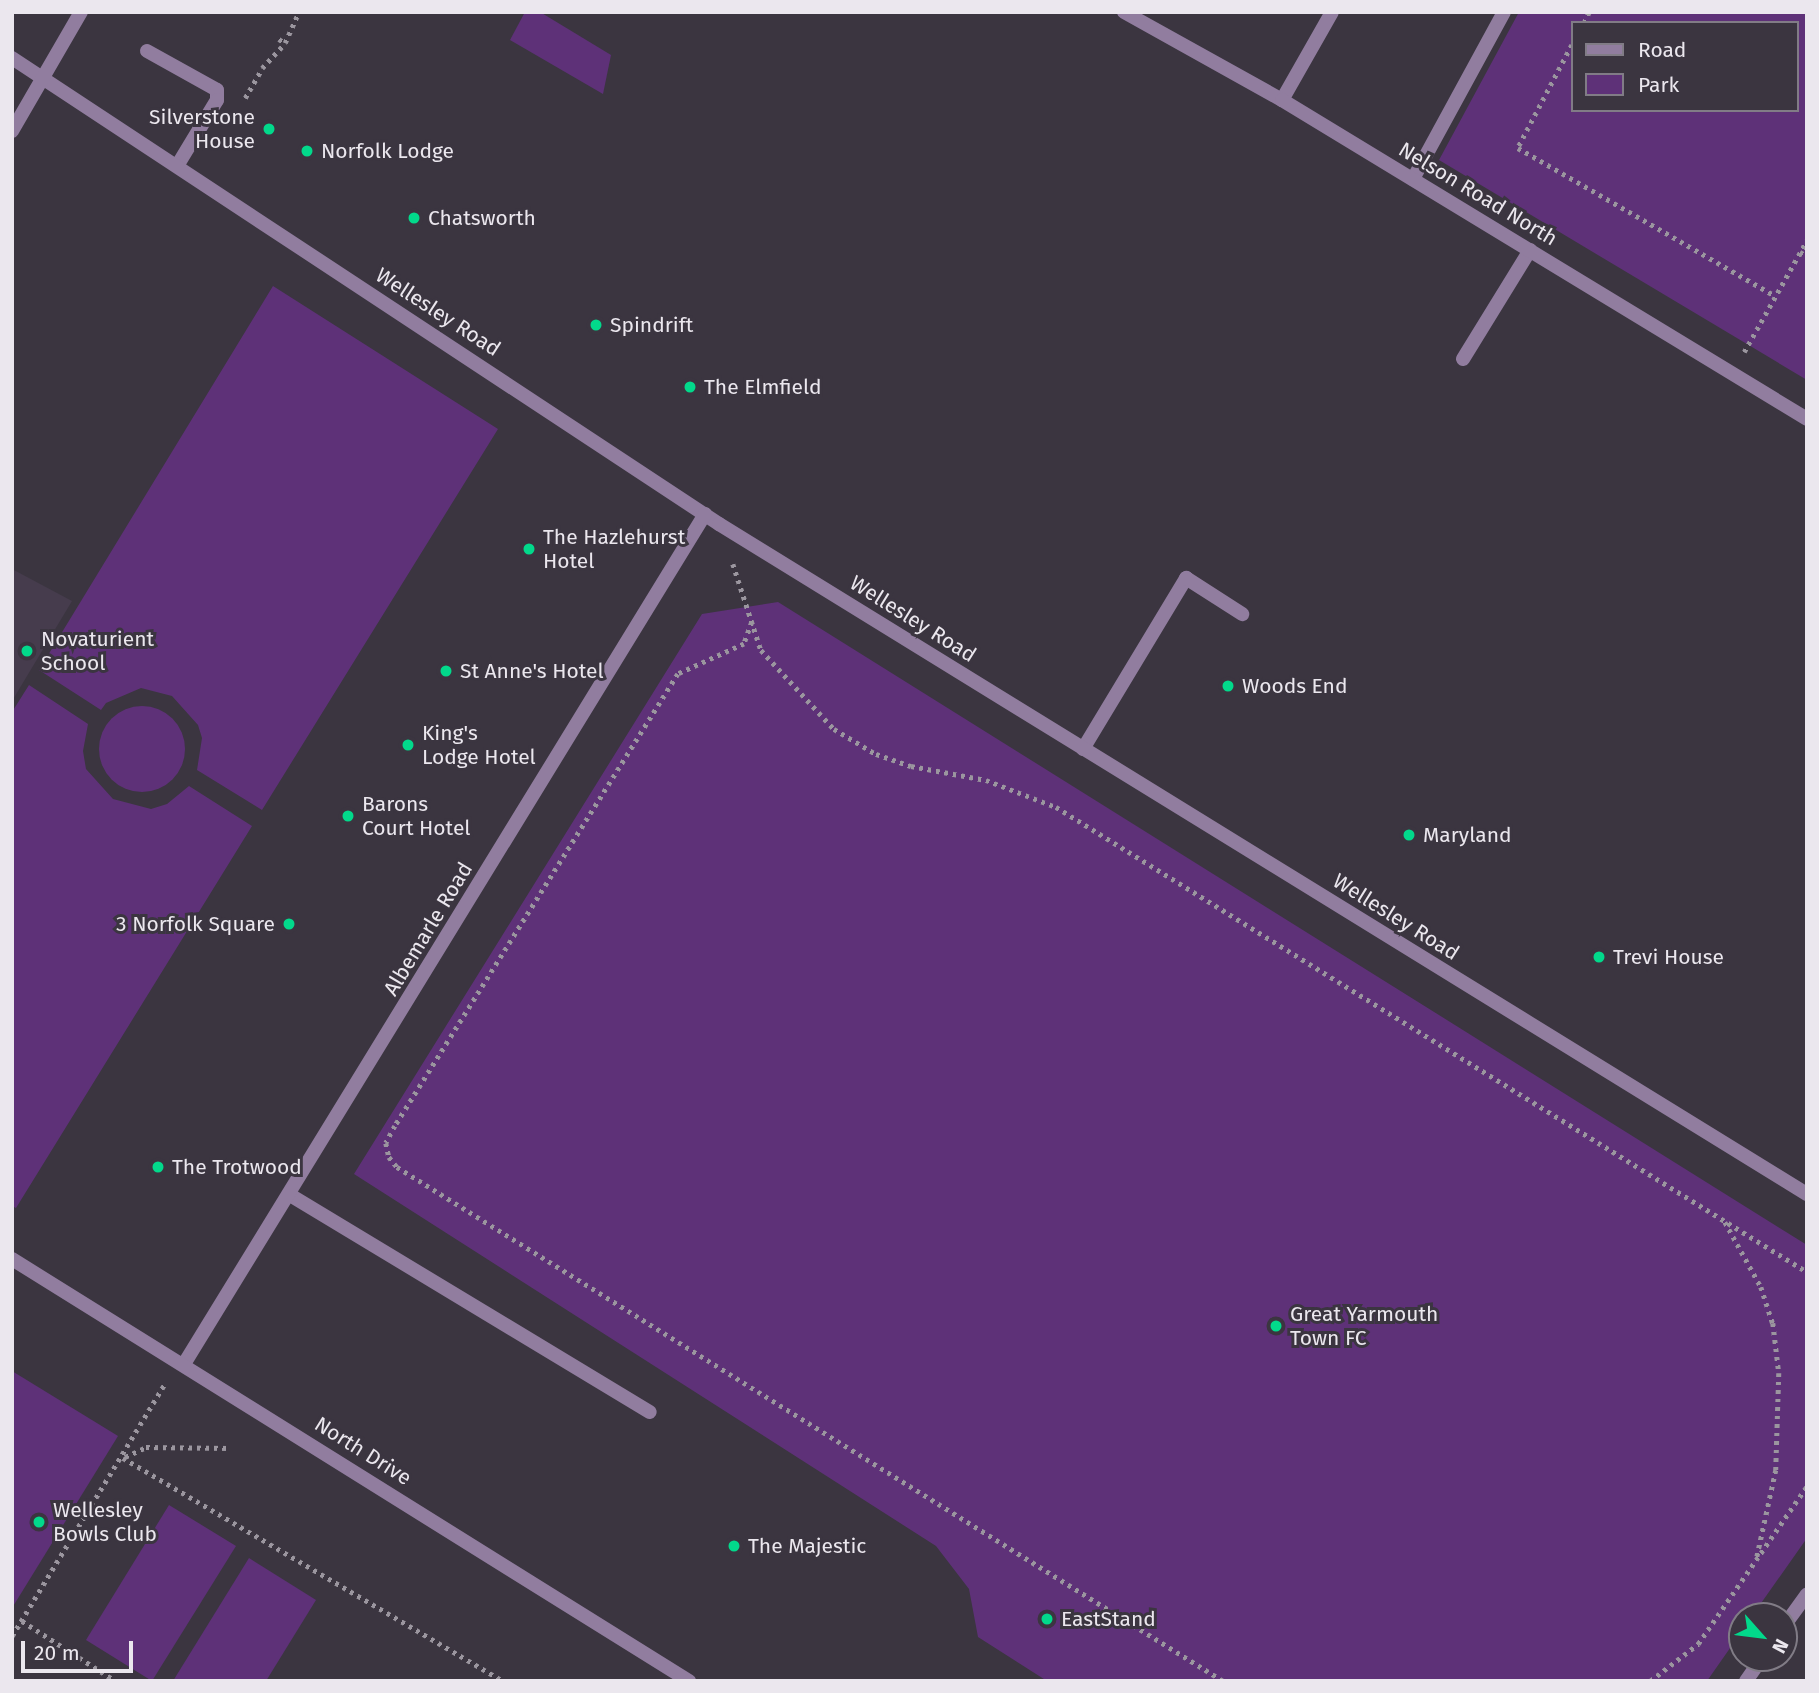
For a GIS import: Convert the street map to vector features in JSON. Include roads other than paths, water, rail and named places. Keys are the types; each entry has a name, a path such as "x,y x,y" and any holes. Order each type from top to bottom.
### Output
{"street":[{"path":"12,131 80,12"},
{"name":"Nelson Road North","path":"1124,12 1148,18 1807,419"},
{"path":"1282,100 1332,12"},
{"path":"1413,179 1504,12"},
{"path":"147,51 217,90 217,100 177,166"},
{"name":"Wellesley Road","path":"12,58 43,75 719,524 1807,1194"},
{"path":"1463,359 1530,250"},
{"name":"Albemarle Road","path":"181,1362 290,1195 705,514"},
{"path":"1083,749 1186,578 1242,614"},
{"path":"290,1195 650,1412"},
{"name":"North Drive","path":"12,1259 689,1681"}],"place":[{"name":"Silverstone House","path":"269,129"},
{"name":"Norfolk Lodge","path":"307,151"},
{"name":"Chatsworth","path":"414,218"},
{"name":"Spindrift","path":"596,325"},
{"name":"The Elmfield","path":"690,387"},
{"name":"The Hazlehurst Hotel","path":"529,549"},
{"name":"Novaturient School","path":"27,651"},
{"name":"St Anne's Hotel","path":"446,671"},
{"name":"Woods End","path":"1228,686"},
{"name":"King's Lodge Hotel","path":"408,745"},
{"name":"Barons Court Hotel","path":"348,816"},
{"name":"Maryland","path":"1409,835"},
{"name":"3 Norfolk Square","path":"289,924"},
{"name":"Trevi House","path":"1599,957"},
{"name":"The Trotwood","path":"158,1167"},
{"name":"Great Yarmouth Town FC","path":"1276,1326"},
{"name":"Wellesley Bowls Club","path":"39,1522"},
{"name":"The Majestic","path":"734,1546"},
{"name":"EastStand","path":"1047,1619"}]}
